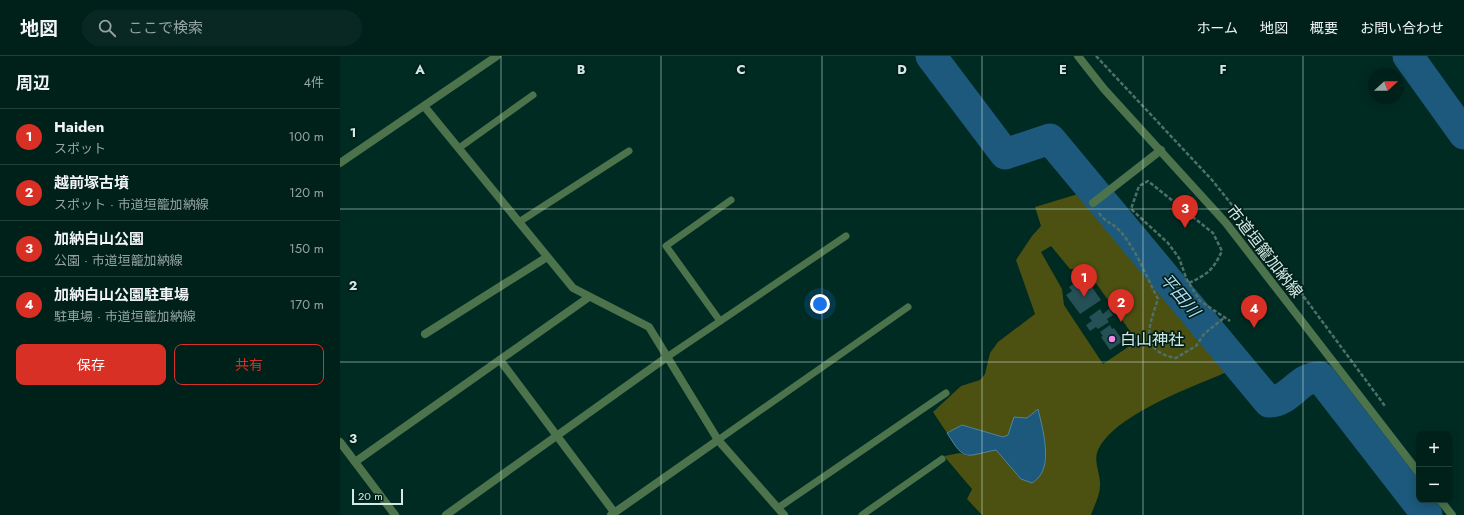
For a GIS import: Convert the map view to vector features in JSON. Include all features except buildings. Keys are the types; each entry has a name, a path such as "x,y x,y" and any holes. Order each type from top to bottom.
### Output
{"street":[{"path":"340,163 497,56"},
{"name":"市道垣籠加納線","path":"1078,56 1104,89 1226,223 1416,469"},
{"path":"424,106 573,288 649,327 718,440 784,515"},
{"path":"1093,203 1161,150"},
{"path":"425,334 547,257"},
{"path":"355,462 589,297"},
{"path":"446,515 557,434 667,357"},
{"path":"500,360 557,434 612,514 718,440"},
{"path":"340,442 394,515"},
{"path":"1442,503 1452,515"}],"lane":[{"path":"459,148 533,95"},
{"path":"519,222 628,151"},
{"path":"720,321 666,246 731,200"},
{"path":"667,357 846,236"},
{"path":"718,440 908,307"},
{"path":"778,508 946,393"},
{"path":"862,515 942,459"}],"path":[{"path":"1189,283 1203,276 1214,268 1222,251 1213,233 1148,182 1139,186 1131,209 1168,243 1179,258 1189,283 1200,300 1230,321"},
{"path":"1093,203 1105,222 1117,228 1133,251 1158,299 1148,334 1154,349 1165,356 1176,358 1196,346 1204,334 1225,317"}],"shaded area":[{"path":"1078,194 1234,369 1157,403 1119,426 1105,439 1096,457 1100,489 1091,515 982,515 967,499 972,489 944,456 960,453 967,456 996,450 1021,479 1037,410 1008,435 1003,437 962,425 947,433 933,412 961,386 980,380 985,374 990,353 998,342 1035,314 1016,260 1032,236 1041,226 1035,207","holes":["1051,246 1070,269 1086,269 1137,341 1103,364 1064,305 1062,289 1041,252"]}],"water":[{"path":"1038,409 1046,451 1044,467 1041,474 1032,483 1021,479 996,450 967,455 958,449 947,433 962,425 1003,437 1008,435 1014,417 1027,418"}],"waterway":[{"name":"平田川","path":"931,56 1005,154 1050,139 1269,402 1283,398 1306,380 1320,377 1427,515"},
{"path":"1408,56 1464,134"}],"place":[{"name":"加納白山公園","path":"1185,228"},
{"name":"Haiden","path":"1084,297"},
{"name":"越前塚古墳","path":"1121,322"},
{"name":"加納白山公園駐車場","path":"1254,328"},
{"name":"白山神社","path":"1112,339"}]}
